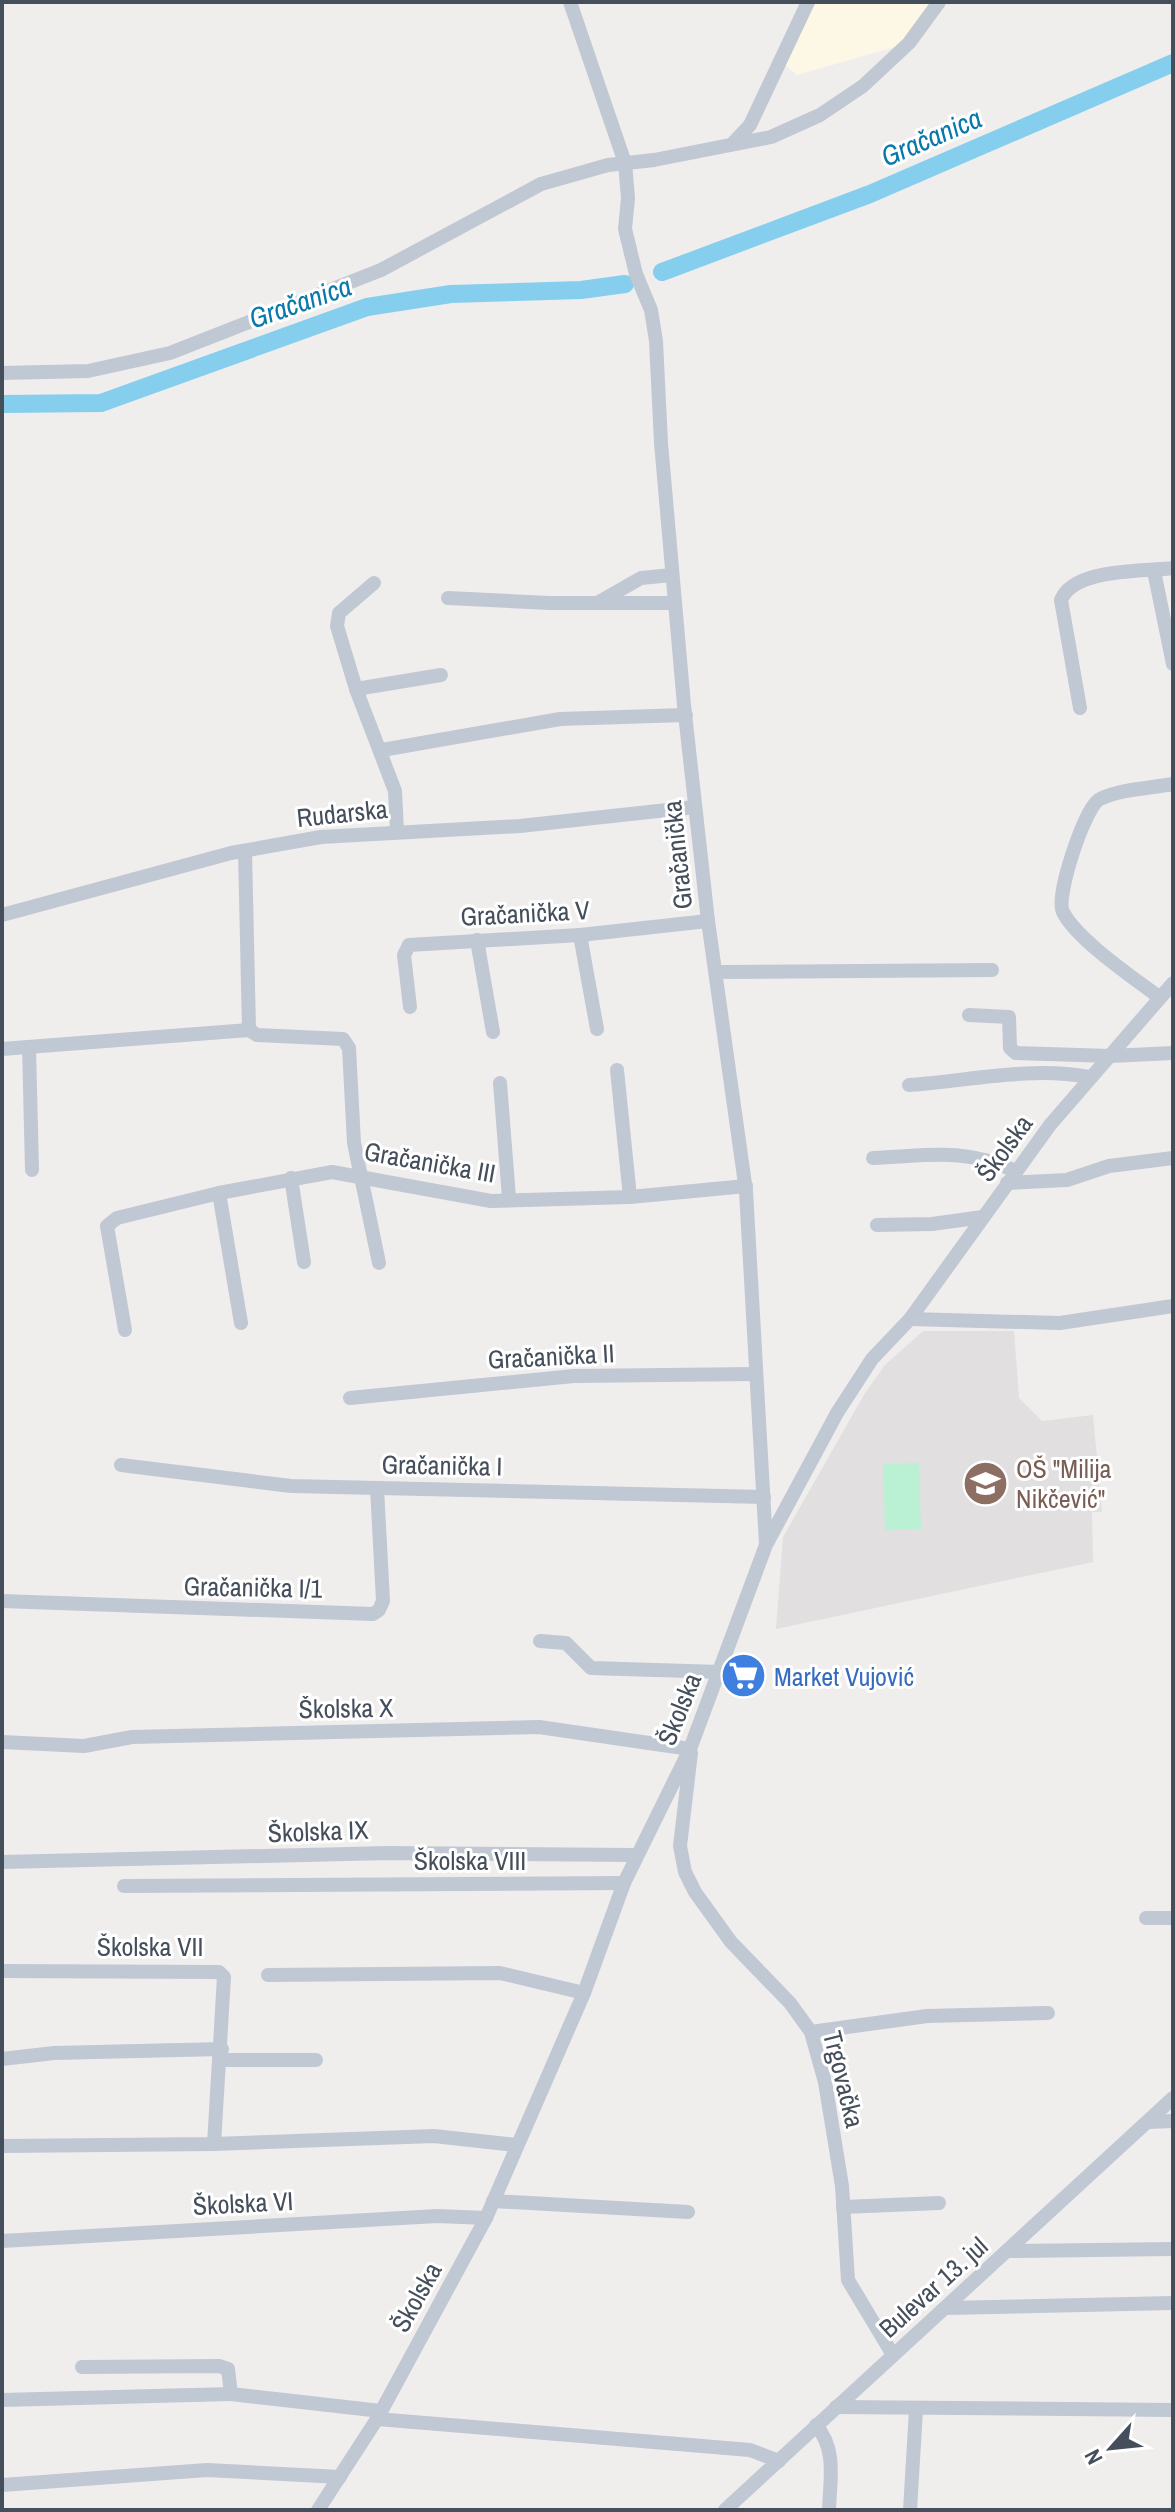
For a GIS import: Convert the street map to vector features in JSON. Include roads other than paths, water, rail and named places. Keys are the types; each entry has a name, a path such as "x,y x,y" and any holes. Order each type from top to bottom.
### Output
{"street":[{"name":"Gračanička","path":"570,2 625,163 628,198 625,229 636,274 651,310 656,341 674,603 695,807 746,1186 766,1545"},
{"path":"733,144 750,125 808,2"},
{"path":"2,373 88,371 170,353 381,270 541,184 625,163 771,137 820,115 863,86 909,43 939,2"},
{"path":"1080,708 1061,600 1064,593 1081,579 1173,568"},
{"path":"1154,571 1173,664"},
{"path":"597,603 641,578 672,575"},
{"path":"374,583 339,613 340,641 395,791 397,831"},
{"path":"448,598 674,603"},
{"path":"356,689 441,675"},
{"path":"382,750 560,719 686,715"},
{"path":"1160,998 1096,947 1061,911 1061,901 1075,846 1095,802 1107,796 1173,784"},
{"name":"Rudarska","path":"2,915 245,851 321,837 520,826 695,807"},
{"path":"245,851 249,1030"},
{"name":"Gračanička V","path":"410,1007 406,947 414,943 580,935 708,921"},
{"path":"580,935 597,1029"},
{"path":"477,940 493,1032"},
{"path":"717,972 992,970"},
{"name":"Školska","path":"318,2510 379,2415 486,2218 584,1993 636,1855 690,1749 766,1545 837,1413 872,1359 910,1319 1012,1177 1089,1077 1173,983"},
{"path":"969,1015 1009,1017 1012,1052 1110,1056 1173,1053"},
{"path":"2,1049 249,1030 257,1035 343,1039 351,1067 354,1143 379,1263"},
{"path":"29,1047 32,1170"},
{"path":"617,1070 630,1197"},
{"path":"909,1085 1032,1072 1056,1071 1089,1077"},
{"path":"500,1083 509,1198"},
{"path":"873,1158 947,1153 986,1157 1012,1177 1067,1180 1109,1166 1173,1158"},
{"name":"Gračanička III","path":"125,1330 107,1233 111,1221 219,1193 332,1172 362,1175 491,1201 509,1198 630,1197 746,1186"},
{"path":"291,1178 304,1262"},
{"path":"219,1193 241,1323"},
{"path":"877,1225 932,1224 983,1217"},
{"path":"910,1319 1060,1323 1173,1306"},
{"name":"Gračanička II","path":"350,1398 574,1376 755,1374"},
{"name":"Gračanička I","path":"121,1465 291,1486 764,1497"},
{"name":"Gračanička I/1","path":"2,1601 373,1614 383,1601 377,1488"},
{"path":"540,1641 566,1643 591,1668 720,1672"},
{"name":"Školska X","path":"2,1742 84,1746 132,1737 539,1727 690,1749"},
{"name":"Trgovačka","path":"690,1749 680,1846 685,1872 695,1892 731,1942 790,2003 811,2032 825,2082 843,2207 848,2280 893,2355"},
{"name":"Školska IX","path":"2,1862 389,1853 636,1855"},
{"name":"Školska VIII","path":"124,1886 624,1883"},
{"path":"1146,1918 1173,1918"},
{"name":"Školska VII","path":"2,1971 219,1972 224,1977 214,2144"},
{"path":"268,1975 500,1973 584,1993"},
{"path":"811,2032 927,2016 1048,2013"},
{"path":"2,2059 38,2058 54,2053 221,2054 316,2060"},
{"name":"Bulevar 13. jul","path":"725,2510 1173,2098"},
{"path":"1148,2122 1173,2121"},
{"path":"2,2146 214,2144 434,2136 516,2145"},
{"path":"493,2201 688,2212"},
{"path":"843,2207 939,2203"},
{"name":"Školska VI","path":"2,2241 437,2216 486,2218"},
{"path":"1009,2251 1173,2249"},
{"path":"945,2308 1173,2303"},
{"path":"82,2367 219,2366 228,2369 231,2375 231,2394"},
{"path":"2,2400 231,2394 379,2415 750,2450 779,2461"},
{"path":"836,2407 1173,2410"},
{"path":"910,2510 916,2410"},
{"path":"816,2425 826,2437 831,2454 829,2510"},
{"path":"2,2485 207,2470 340,2477"}],"waterway":[{"name":"Gračanica","path":"662,272 870,194 1173,63"},
{"name":"Gračanica","path":"2,404 101,403 367,307 451,294 581,290 625,284"}],"place":[{"name":"OŠ \"Milija Nikčević\"","path":"985,1483"},
{"name":"Market Vujović","path":"743,1676"}]}
